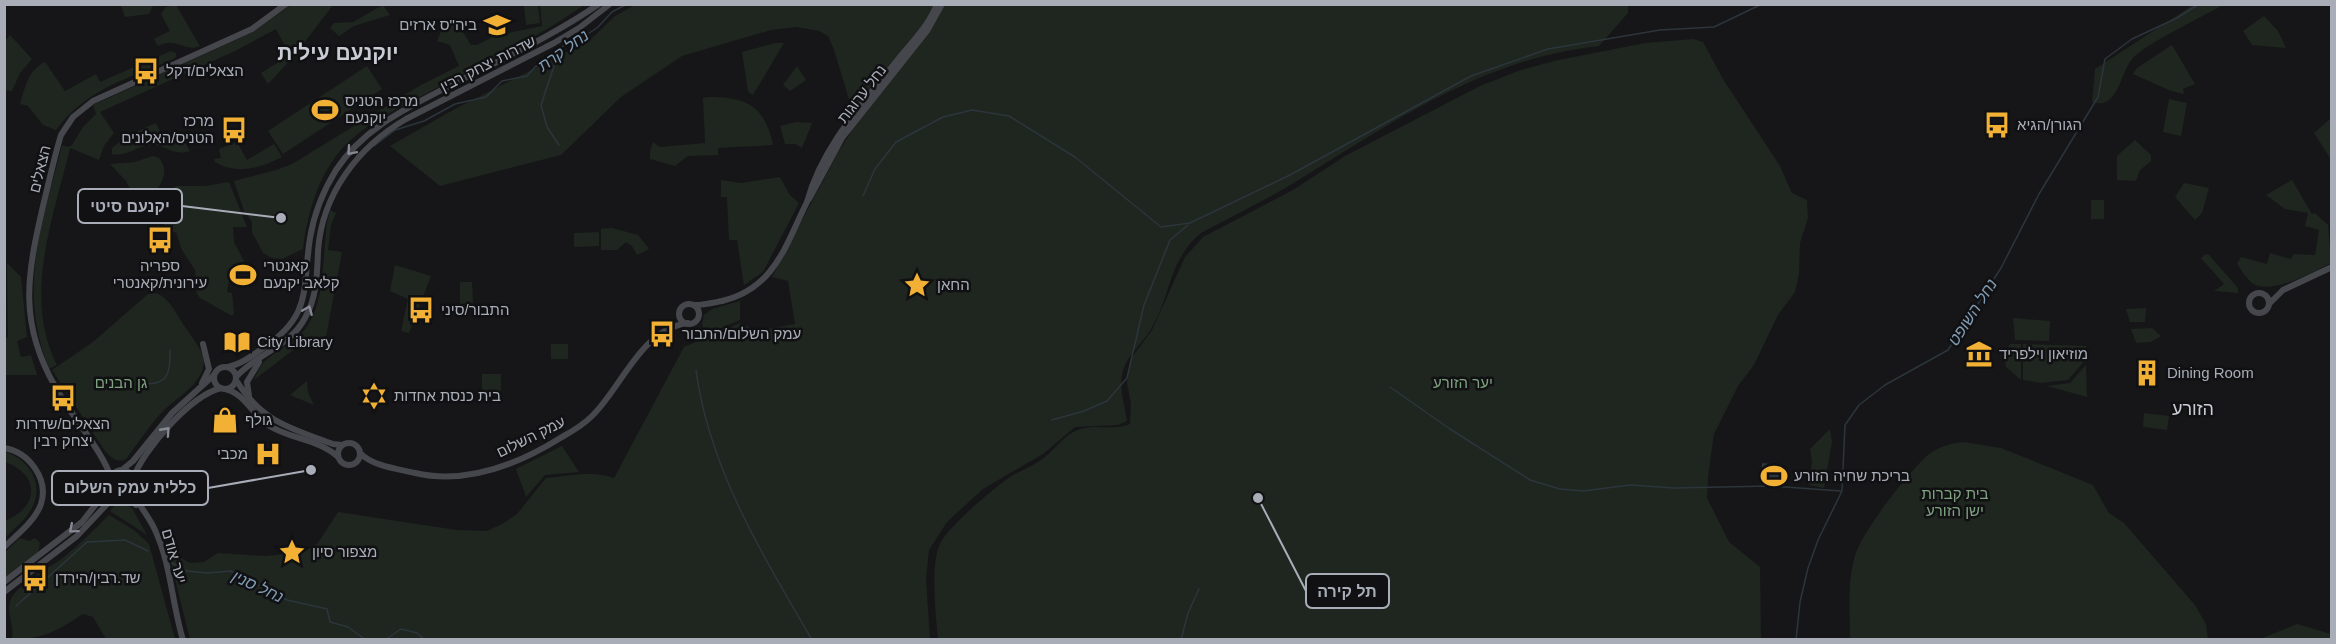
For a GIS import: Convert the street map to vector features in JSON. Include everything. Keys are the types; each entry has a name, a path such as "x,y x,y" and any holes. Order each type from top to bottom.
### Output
{"street":[{"name":"הצאלים","path":"111,482 99,454 64,404 42,363 32,328 30,265 62,135 73,117 93,101 252,29 286,4"},
{"name":"שדרות יצחק רבין","path":"228,367 241,363 271,343 289,328 295,319 304,297 310,238 320,202 334,174 358,142 378,125 395,115 550,35 599,4"},
{"name":"שדרות יצחק רבין","path":"236,379 289,339 306,316 315,288 320,240 329,206 339,184 365,149 406,119 568,36 610,4"},
{"name":"נחל ערוגות","path":"694,305 739,297 760,283 778,260 836,139 925,26 937,4"},
{"name":"נחל ערוגות","path":"807,202 814,194 842,138 927,31 942,4"},
{"path":"2283,291 2264,294 2258,292 2248,301 2249,307 2254,312 2261,313 2283,291 2331,267"},
{"path":"2264,294 2269,304"},
{"name":"נחל ערוגות","path":"699,313 713,303"},
{"path":"686,304 694,305 699,313 696,321 688,323 681,320 679,312 686,304"},
{"name":"עמק השלום","path":"360,453 370,460 423,475 450,476 485,471 524,458 583,425 604,402 642,350 662,333 679,312"},
{"name":"עמק השלום","path":"662,333 675,326 688,323"},
{"path":"195,392 209,369 203,344"},
{"path":"250,399 247,393 247,382 261,359"},
{"path":"4,582 82,522 98,504 120,470 133,461 172,413 220,368 228,367 233,370 236,379 250,399 265,415 279,424 333,444 354,444 360,453 357,462 344,465 338,456 327,449 274,429 259,418 235,393 216,385 214,375"},
{"path":"4,592 77,536 109,502 133,482 150,450 178,418 201,398 231,387 236,379"},
{"path":"338,456 338,450 342,445"},
{"path":"4,448 19,453 34,466 39,476 42,494 41,503 31,521 4,547"},
{"name":"הצאלים","path":"99,454 120,470"},
{"name":"עמק השלום","path":"357,462 370,460"},
{"path":"120,470 129,472 133,482"},
{"path":"111,482 115,490 123,492"},
{"name":"יער אודם","path":"133,482 135,497 153,526 162,549 182,639"},
{"name":"יער אודם","path":"123,492 136,504 153,531 182,639"}],"green space":[{"path":"121,5 153,6 149,14 125,17"},
{"path":"176,5 200,46 190,48 176,43 165,43 158,46 154,39 170,31 161,14 166,7"},
{"path":"291,5 333,5 301,47 286,48 276,29 235,51 100,112 114,133 104,146 99,160 70,148 44,256 42,312 47,339 57,365 49,369 35,311 34,283 41,230 62,145 68,147 72,145 83,127 96,114 93,105 253,32"},
{"path":"383,5 390,15 354,26 339,36 330,28 334,23 353,22"},
{"path":"538,5 540,23 526,25 524,6"},
{"path":"540,5 584,5 528,40 391,112 356,135 336,156 323,177 310,213 303,249 282,259 272,258 263,253 252,232 252,222 244,211 234,181 292,164 421,85 459,66 450,45 437,41 444,24 454,17 471,45 477,45 494,36 542,26"},
{"path":"635,5 1628,5 1628,13 1599,46 1556,53 1516,64 1441,96 1369,136 1285,188 1201,233 1182,255 1158,316 1124,368 1121,386 1127,421 1118,425 1075,427 1043,454 983,489 947,522 929,550 926,579 930,639 190,639 166,543 177,556 190,563 204,562 218,553 266,556 304,552 318,543 338,512 457,530 487,531 517,514 546,478 598,474 614,478 684,347 740,323 757,331 795,324 788,281 772,277 837,154 860,118 852,109 828,36 819,31 796,27 771,30 682,56 621,97 561,155 440,186 390,146 453,110 590,40 615,16"},
{"path":"2193,5 2223,5 2138,53 2128,65 2113,96 2101,103 2092,102 2095,69"},
{"path":"2264,16 2278,31 2286,48 2252,45 2243,31"},
{"path":"10,35 32,59 20,73 12,91 4,90 5,41"},
{"name":"יער הזורע","path":"1693,39 1703,42 1723,79 1780,166 1792,193 1807,200 1808,218 1800,243 1799,274 1795,292 1778,315 1754,365 1738,386 1714,434 1708,477 1707,498 1729,542 1760,567 1761,639 938,639 935,564 940,544 945,536 962,517 996,488 1013,475 1041,460 1070,434 1087,428 1130,424 1131,404 1127,383 1130,360 1152,330 1185,257 1203,237 1293,190 1345,156 1480,86 1518,71 1554,61 1645,43"},
{"path":"775,43 784,43 753,95 748,92 742,52"},
{"path":"2172,45 2195,84 2183,89 2184,94 2171,91 2133,74 2137,68"},
{"path":"171,51 176,53 176,57 95,94 68,116 56,130 43,125 28,106 20,104 31,75 39,65 45,62 65,91 96,74 100,82"},
{"path":"294,56 268,84 261,73 282,60"},
{"name":"מרכז הטניס יוקנעם","path":"367,66 382,89 283,154 268,131"},
{"path":"797,66 806,80 790,91 783,85"},
{"path":"703,98 734,99 752,106 765,121 773,145 718,148 718,155 688,156 675,166 650,159 653,142 660,147 705,143"},
{"path":"2169,99 2187,103 2181,136 2163,132"},
{"path":"2331,118 2332,157 2330,158 2314,133"},
{"path":"796,122 812,123 802,148 795,144 785,144 780,126"},
{"path":"156,123 164,140 179,133 190,151 178,152 149,145 127,153 112,154 112,148 127,136"},
{"path":"2135,140 2151,155 2151,161 2140,170 2136,181 2117,180 2117,156"},
{"path":"237,142 247,160 274,144 282,157 258,167 240,169 215,162 214,159 221,158 219,149"},
{"path":"153,156 159,158 164,167 162,181 154,195 130,189 126,181 110,164 135,162"},
{"path":"780,177 790,195 799,203 763,272 744,285 737,240 729,240 727,197 721,197 721,180 741,183"},
{"path":"2292,180 2312,214 2315,213 2328,225 2331,263 2280,285 2260,286 2252,283 2237,264 2241,257 2267,264 2270,253 2291,259 2294,254 2315,255 2319,230 2305,226 2308,213 2285,209 2266,195"},
{"path":"229,182 247,227 233,227 234,242 244,261 233,271 229,282 227,292 232,293 234,313 232,316 200,298 197,294 195,270 182,250 176,232 164,235 166,203 176,186 205,186"},
{"path":"2184,183 2209,188 2202,213 2195,220 2175,197"},
{"path":"2091,200 2104,200 2104,219 2091,219"},
{"path":"330,210 336,213 331,225 328,250 342,252 324,347 297,347 254,380 263,363 301,334 313,315 321,286"},
{"path":"612,228 638,235 649,249 637,255 632,246 626,242 617,250 601,250 601,229"},
{"path":"599,232 599,246 574,247 574,233"},
{"path":"2206,254 2238,288 2238,293 2214,291 2224,284 2201,258"},
{"path":"7,263 21,277 27,337 17,341 21,357 31,355 37,375 5,375 5,338 8,337"},
{"path":"395,265 431,276 409,333 401,331 408,299 390,291"},
{"path":"460,282 472,282 473,303 460,304"},
{"name":"גן הבנים","path":"148,294 159,294 170,304 199,347 204,362 194,384 163,411 126,459 117,460 105,451 52,370 93,342"},
{"path":"740,301 740,320 705,335 702,324 704,315 712,309"},
{"path":"2146,308 2145,322 2130,322 2126,309"},
{"path":"2013,318 2050,321 2049,341 2015,340"},
{"path":"2152,328 2161,336 2151,342 2136,343 2131,329"},
{"path":"551,344 568,344 568,359 551,359"},
{"path":"2010,344 2021,344 2021,380 2006,367 2004,354"},
{"path":"2023,344 2086,346 2086,359 2068,380 2041,383 2023,380"},
{"path":"2086,365 2087,397 2047,386 2070,383"},
{"path":"482,374 501,374 501,395 482,395"},
{"path":"307,381 308,392 314,405 290,395"},
{"path":"2144,413 2169,416 2167,430 2143,427"},
{"path":"1830,429 1832,442 1824,488 1809,485 1812,461 1810,449"},
{"name":"בית קברות ישן הזורע","path":"1963,442 2001,448 2093,485 2109,513 2124,523 2195,605 2206,624 2208,639 1850,639 1851,576 1859,545 1889,500 1923,459 1940,448"},
{"path":"562,446 579,472 545,475 526,497 516,469"},
{"path":"5,452 15,456 29,469 34,477 36,495 28,514 5,538 5,521 24,508 31,491 30,483 25,475 5,462"},
{"path":"122,502 132,508 147,535 110,511 116,504"},
{"path":"109,515 134,530 149,544 175,639 106,639 93,617 83,614 50,633 32,638 12,639 9,604 15,593 59,561"},
{"path":"20,538 29,541 35,538 40,543 38,553 5,577 5,552"},
{"path":"2297,624 2331,634 2331,639 2260,639"}],"shaded area":[{"name":"בריכת שחיה הזורע","path":"1762,463 1779,465 1779,470 1788,471 1787,482 1761,480"}],"waterway":[{"name":"נחל קרת","path":"374,146 395,130 424,121 455,104 486,97 502,81 527,76 560,48 568,43 576,42 598,27 612,12 627,4"},
{"path":"863,196 875,169 896,142 943,117 972,110 1009,116 1075,157 1161,227 1190,223 1290,175 1471,76 1548,49 1660,30 1714,27 1762,4"},
{"name":"נחל השופט","path":"1796,640 1800,602 1808,568 1818,540 1842,491 1845,425 1859,405 1885,385 1948,350 2001,268 2039,194 2098,97 2105,59 2132,39 2177,18 2199,4"},
{"path":"559,51 541,105 547,127 559,145"},
{"path":"1052,420 1084,411 1107,401 1127,378 1144,305 1170,240 1188,225"},
{"path":"136,383 160,382 169,368 170,350"},
{"path":"696,370 703,407 725,477 757,543 812,640"},
{"path":"1390,387 1530,480 1560,489 1583,491 1630,485 1674,488 1771,486 1841,491"},
{"name":"נחל סנין","path":"16,606 87,542 125,540 148,551"},
{"name":"נחל סנין","path":"172,563 187,571 207,573 231,571 287,600 327,609 330,622 348,627 366,640"},
{"path":"1181,640 1188,613 1199,589"},
{"name":"נחל סנין","path":"385,640 401,629 417,633 425,640"}],"place":[{"name":"ביה\"ס ארזים","path":"497,25"},
{"name":"הצאלים/דקל","path":"146,71"},
{"name":"מרכז הטניס יוקנעם","path":"325,110"},
{"name":"הגורן/הגיא","path":"1997,125"},
{"name":"מרכז הטניס/האלונים","path":"234,130"},
{"name":"יקנעם סיטי","path":"281,218"},
{"name":"ספריה עירונית/קאנטרי","path":"160,240"},
{"name":"קאנטרי קלאב יקנעם","path":"243,275"},
{"name":"החאן","path":"917,285"},
{"name":"התבור/סיני","path":"421,310"},
{"name":"עמק השלום/התבור","path":"662,334"},
{"name":"City Library","path":"237,342"},
{"name":"מוזיאון וילפריד","path":"1979,354"},
{"name":"Dining Room","path":"2147,373"},
{"name":"בית כנסת אחדות","path":"374,396"},
{"name":"הצאלים/שדרות יצחק רבין","path":"63,398"},
{"name":"גולף","path":"225,420"},
{"name":"מכבי","path":"268,454"},
{"name":"כללית עמק השלום","path":"311,470"},
{"name":"בריכת שחיה הזורע","path":"1774,476"},
{"name":"תל קירה","path":"1258,498"},
{"name":"מצפור סיון","path":"292,552"},
{"name":"שד.רבין/הירדן","path":"35,578"}],"district":[{"name":"יוקנעם עילית","path":"338,53"},
{"name":"הזורע","path":"2193,409"}]}
